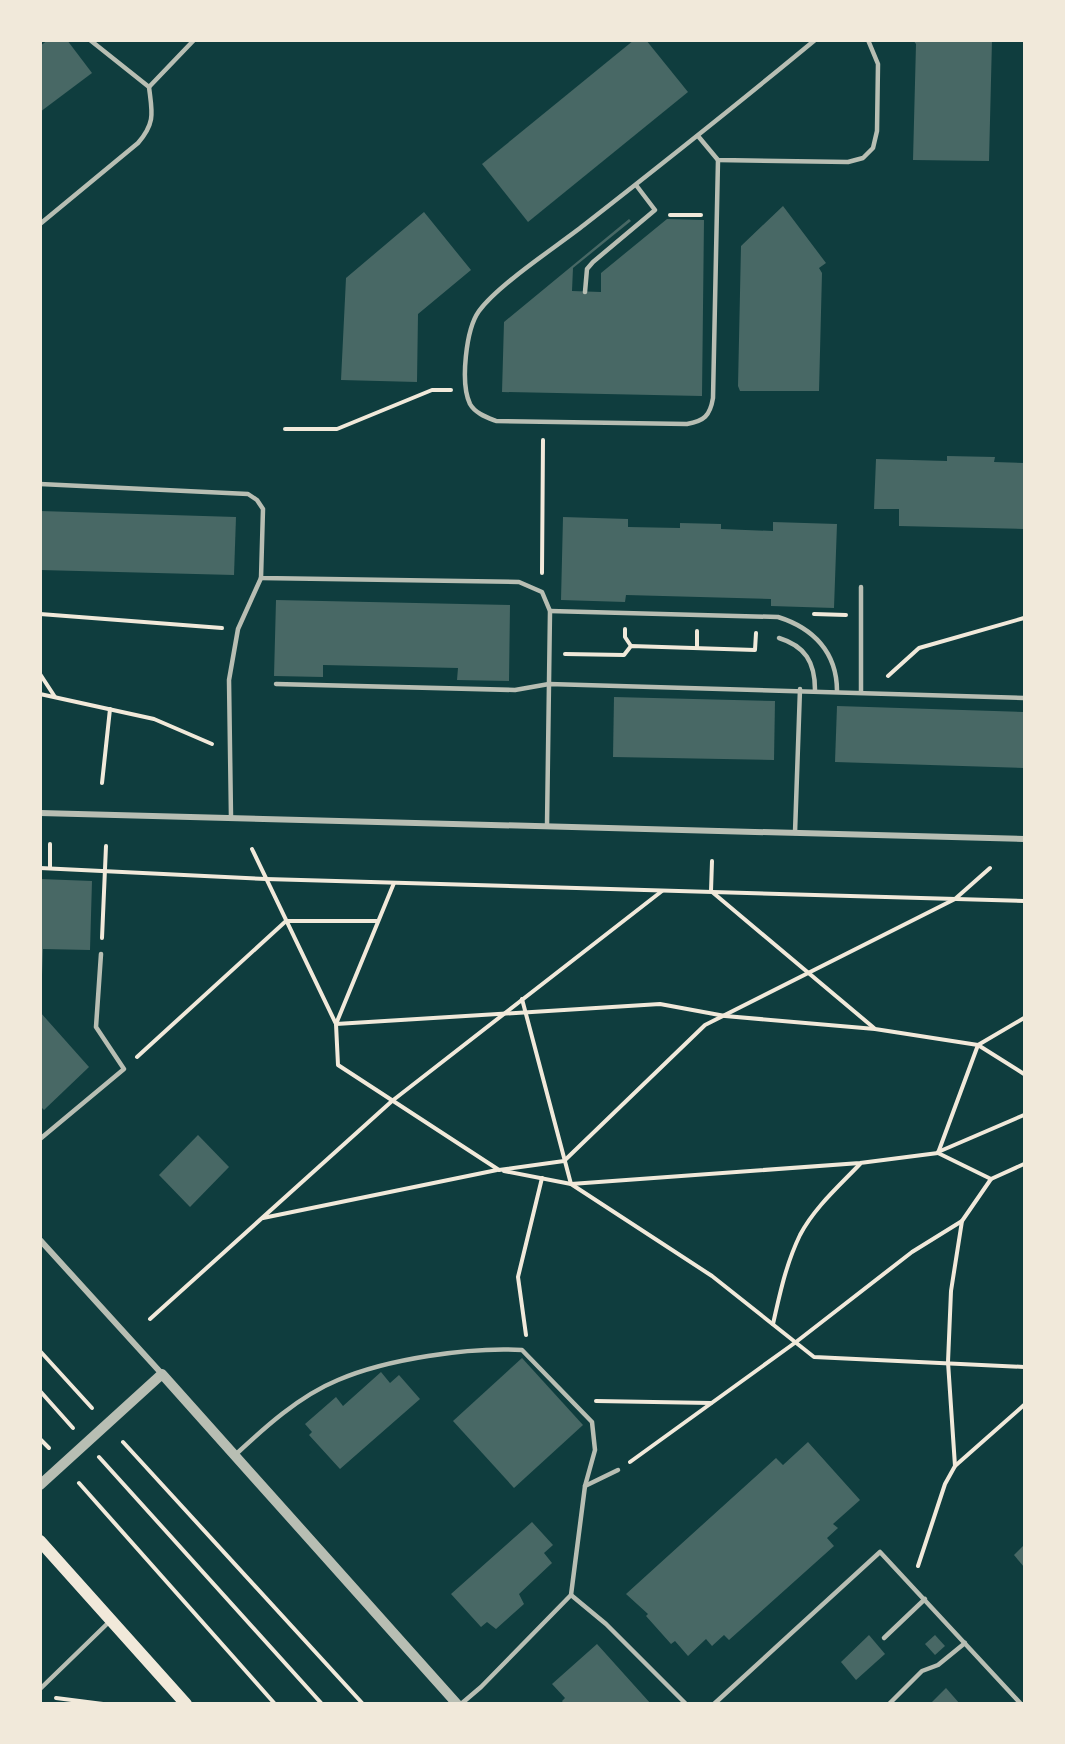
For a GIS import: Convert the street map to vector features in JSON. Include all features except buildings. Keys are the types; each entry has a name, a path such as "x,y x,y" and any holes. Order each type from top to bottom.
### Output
{"main road":[{"path":"40,1541 186,1704"}],"street":[{"path":"40,813 1024,838"},
{"path":"40,1240 459,1704"},
{"path":"40,1485 162,1374"}],"lane":[{"path":"40,224 148,131 153,118 149,87 90,40"},
{"path":"149,87 194,40"},
{"path":"698,136 718,160 710,412 701,422 687,424 496,421 481,415 471,405 466,390 467,343 471,327 479,311 511,282 698,136 815,40"},
{"path":"718,160 848,162 863,158 873,148 878,112 878,64 868,40"},
{"path":"585,292 587,269 655,210 636,185"},
{"path":"40,484 248,494 257,500 263,509 261,578 238,629 229,680 232,753 231,817"},
{"path":"261,578 519,582 542,592 550,611 547,826"},
{"path":"861,587 861,692"},
{"path":"550,611 778,617 799,624 822,642 837,675 837,691"},
{"path":"779,638 803,649 815,675 815,690"},
{"path":"276,684 515,690 549,684 815,690 1024,698"},
{"path":"795,833 800,690"},
{"path":"40,1139 124,1069 96,1027 101,954"},
{"path":"234,1456 291,1408 336,1380 377,1367 489,1348 522,1350 591,1422 595,1450 585,1486 571,1595 482,1687 459,1704"},
{"path":"585,1486 618,1470"},
{"path":"714,1704 880,1552 1021,1704"},
{"path":"571,1595 606,1624 686,1704"},
{"path":"884,1638 925,1599"},
{"path":"40,1689 111,1620"},
{"path":"889,1704 922,1671 938,1665 965,1642"}],"path":[{"path":"285,429 337,429 432,390 466,390"},
{"path":"542,592 543,421"},
{"path":"40,614 238,629"},
{"path":"818,614 861,616"},
{"path":"550,653 624,655 632,646 756,650 756,616"},
{"path":"873,692 919,648 1024,618"},
{"path":"40,674 56,697"},
{"path":"40,694 154,719 232,753"},
{"path":"102,783 110,709"},
{"path":"50,844 50,868"},
{"path":"101,954 106,846"},
{"path":"252,849 336,1024 338,1065 499,1170 571,1184 860,1163 938,1152 1024,1114"},
{"path":"711,891 712,861"},
{"path":"40,868 266,879 1024,901"},
{"path":"263,1218 499,1170 564,1161 705,1025 955,899 990,868"},
{"path":"336,1024 394,883"},
{"path":"150,1319 392,1101 503,1012 663,890"},
{"path":"711,891 875,1029"},
{"path":"124,1069 286,921 377,921"},
{"path":"522,999 571,1184 712,1276 814,1357 1024,1367"},
{"path":"336,1024 660,1004 725,1016 875,1029 978,1046 1024,1074"},
{"path":"938,1152 978,1046 1024,1018"},
{"path":"938,1152 991,1179"},
{"path":"773,1324 784,1273 801,1233 823,1203 860,1163"},
{"path":"618,1470 796,1342 912,1252 962,1221 991,1179 1024,1164"},
{"path":"522,1350 526,1339 519,1277 542,1178"},
{"path":"955,1466 948,1362 951,1291 962,1221"},
{"path":"40,1351 92,1408"},
{"path":"40,1391 76,1431"},
{"path":"571,1400 711,1403"},
{"path":"912,1585 945,1484 955,1466 1024,1405"},
{"path":"40,1439 49,1448"},
{"path":"123,1442 363,1704"},
{"path":"98,1455 321,1704"},
{"path":"79,1484 275,1704"},
{"path":"51,1698 103,1704"}]}
